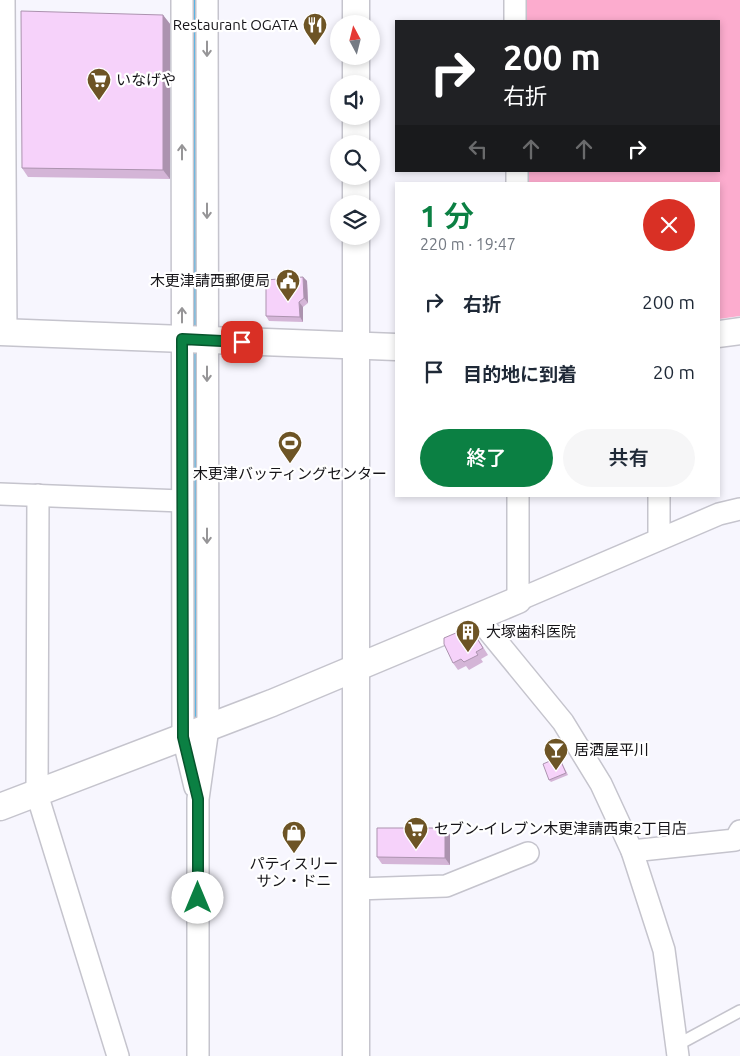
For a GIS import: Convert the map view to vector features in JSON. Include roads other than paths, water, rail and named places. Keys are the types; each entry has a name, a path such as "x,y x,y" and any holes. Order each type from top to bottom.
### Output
{"street":[{"path":"4,0 3,332 395,347"},
{"path":"182,0 208,728 198,799 198,1056"},
{"path":"198,799 183,737 182,501 194,340 207,0"},
{"path":"356,0 356,15"},
{"path":"515,0 515,20"},
{"path":"356,245 356,1056"},
{"path":"720,334 740,331"},
{"path":"0,494 182,501"},
{"path":"38,495 37,794 118,1056"},
{"path":"518,497 518,600"},
{"path":"659,497 659,539"},
{"path":"0,807 208,728 356,668 719,514 740,509"},
{"path":"477,617 563,722 601,784 632,851 664,950 677,1050"},
{"path":"632,851 736,840 740,831"},
{"path":"356,889 446,886 528,853"}],"lane":[{"path":"677,1050 740,1011"}],"waterway":[{"path":"196,0 196,333"},
{"path":"196,345 196,720"}],"place":[{"name":"Restaurant OGATA","path":"315,46"},
{"name":"いなげや","path":"99,101"},
{"name":"木更津請西郵便局","path":"288,302"},
{"name":"木更津バッティングセンター","path":"290,464"},
{"name":"大塚歯科医院","path":"468,653"},
{"name":"居酒屋平川","path":"556,771"},
{"name":"セブン-イレブン木更津請西東2丁目店","path":"416,850"},
{"name":"パティスリー サン・ドニ","path":"294,854"}]}
